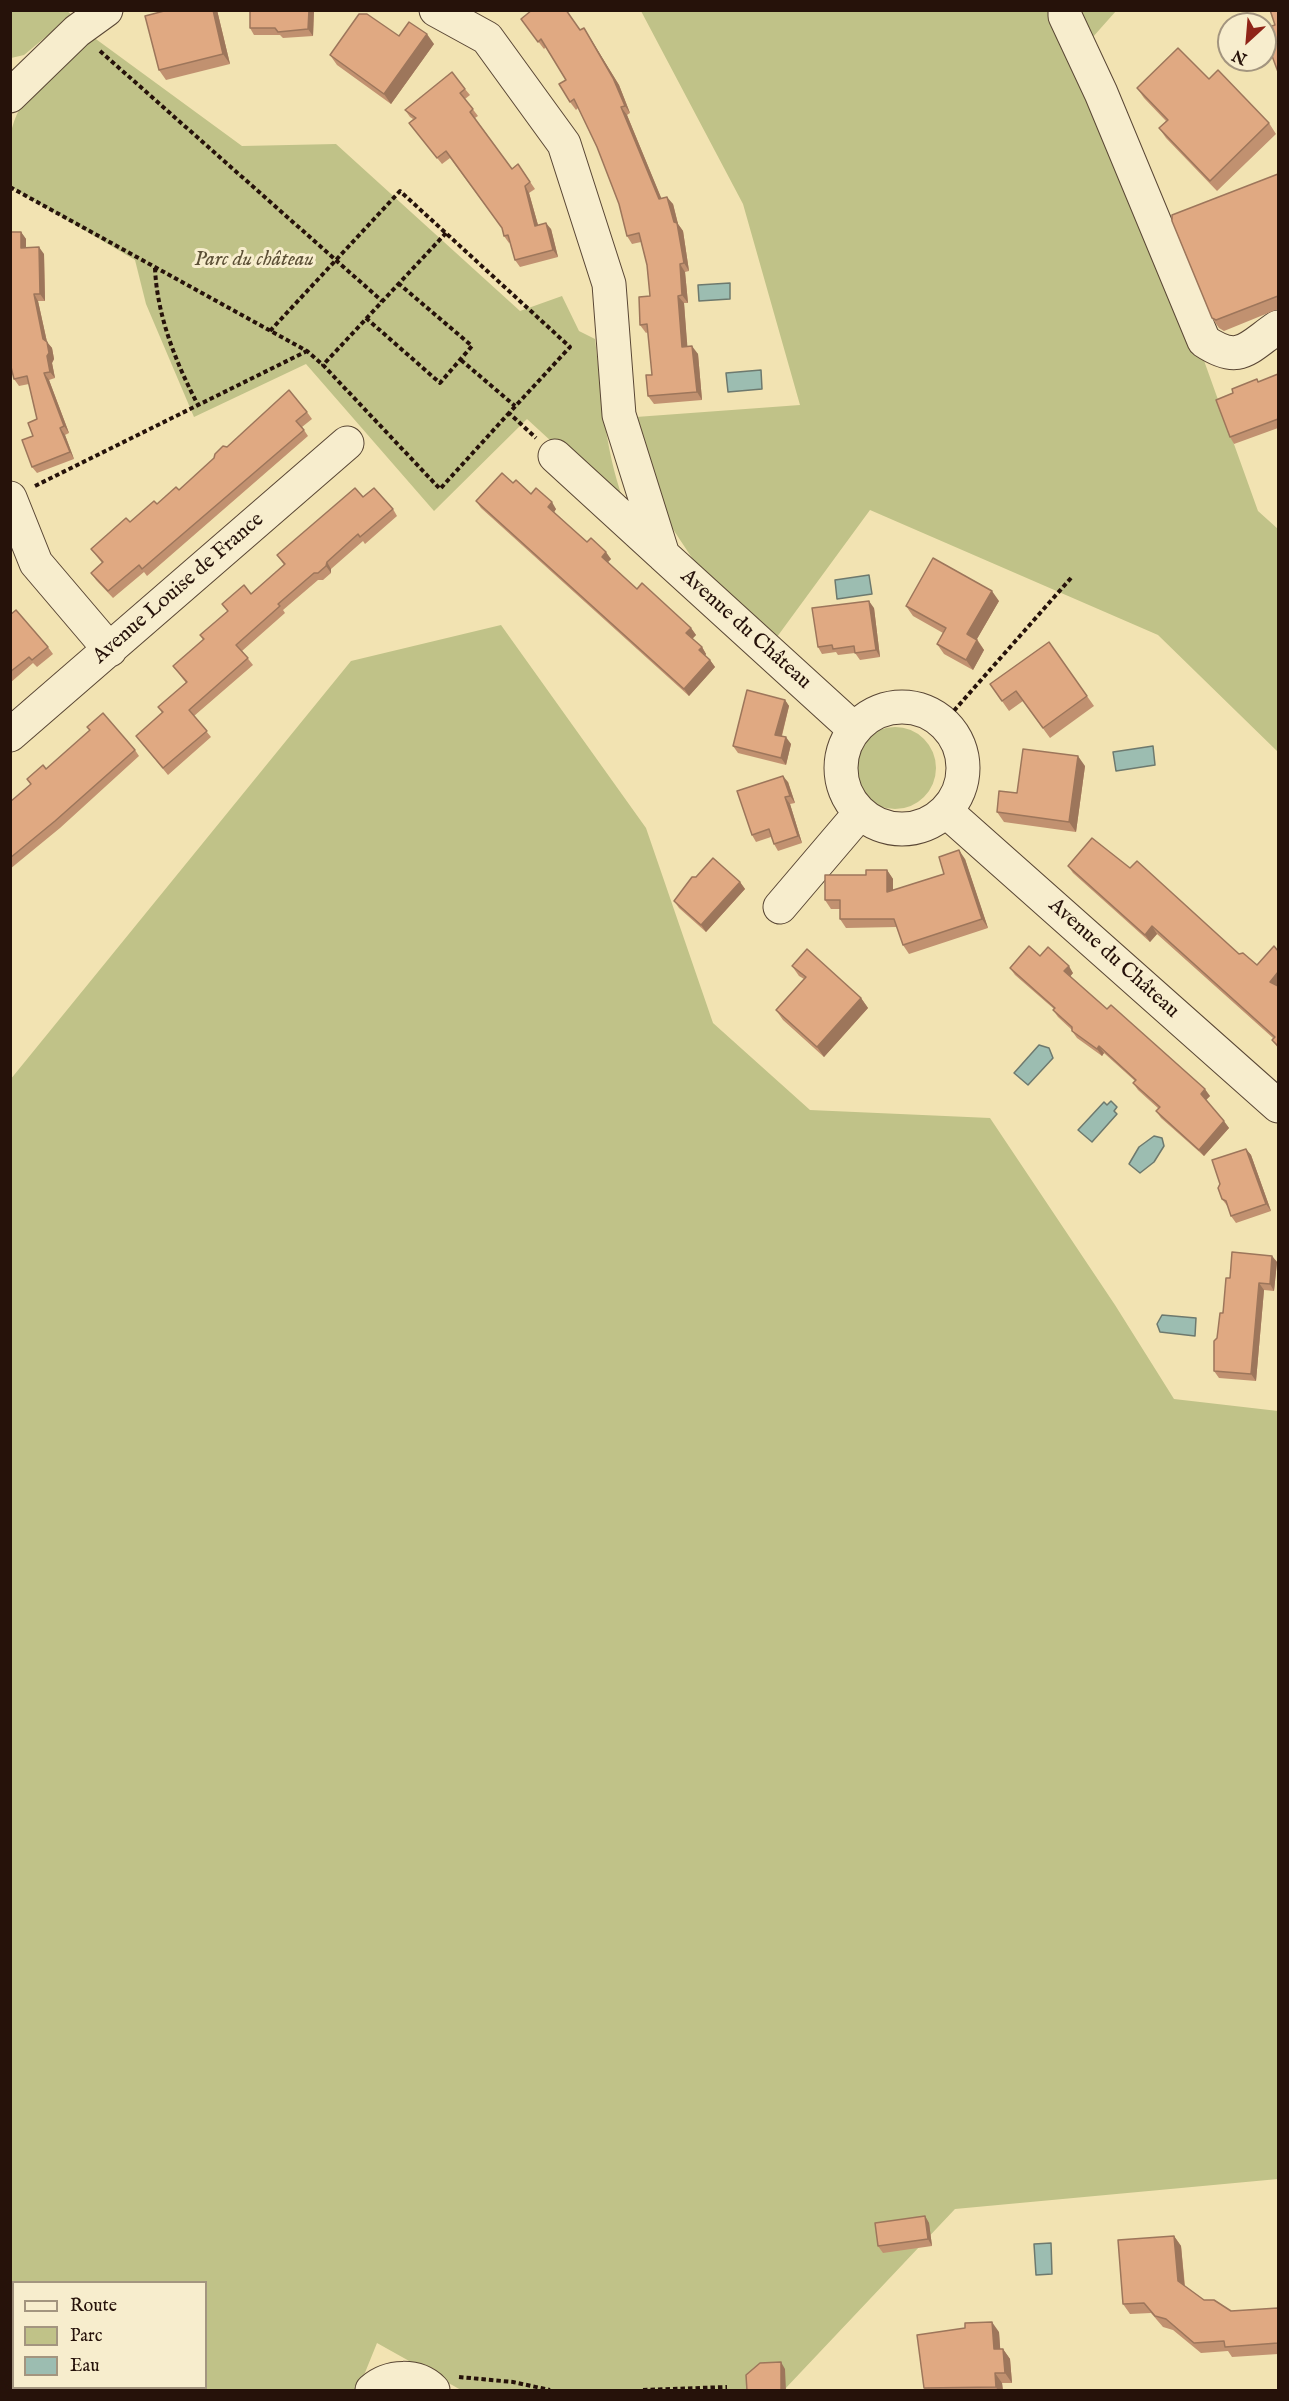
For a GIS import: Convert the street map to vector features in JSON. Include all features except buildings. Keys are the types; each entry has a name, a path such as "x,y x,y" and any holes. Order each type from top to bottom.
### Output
{"street":[{"path":"10,96 77,31 106,10"},
{"name":"Avenue du Château","path":"436,10 487,38 564,144 609,284 619,415 663,555"},
{"path":"1065,10 1065,16 1101,93 1204,341 1221,353 1239,354 1278,327"},
{"name":"Avenue Louise de France","path":"10,735 347,443"},
{"name":"Avenue du Château","path":"555,456 854,729"},
{"path":"10,498 36,563 110,650"},
{"path":"898,706 923,709 944,722 959,742 965,766 960,791 947,812 927,825 903,830 880,826 860,813 849,799 842,781 841,763 845,745 854,729 874,713 898,706"},
{"name":"Avenue du Château","path":"947,812 1278,1106"},
{"path":"780,907 860,813"},
{"path":"372,2391 378,2385 395,2378 411,2378 434,2391"}],"path":[{"path":"77,31 382,301"},
{"path":"10,187 270,331 307,351 323,365 440,489 570,346 400,191 270,331"},
{"path":"323,365 446,232"},
{"path":"155,267 156,299 184,378 198,405"},
{"path":"366,318 440,383 472,346 399,283"},
{"path":"10,498 307,351"},
{"path":"461,360 514,406"},
{"path":"509,413 555,456"},
{"path":"944,722 1071,578"},
{"path":"643,2391 727,2387"}],"green space":[{"path":"10,11 67,11 72,15 24,55 11,58"},
{"path":"641,11 1116,11 1084,47 1137,174 1258,511 1278,529 1278,752 1158,635 870,510 774,641 696,564 655,502 636,417 800,405 743,204"},
{"name":"Parc du château","path":"89,34 242,146 336,144 520,311 562,296 579,331 595,339 609,448 628,512 527,419 434,511 306,364 194,417 146,304 135,260 11,187 11,135 21,106 41,79"},
{"path":"501,625 646,828 713,1023 810,1110 990,1118 1115,1305 1174,1399 1278,1411 1278,2179 955,2209 784,2390 461,2390 377,2343 358,2390 11,2390 10,1080 351,661"},
{"path":"895,727 911,731 924,739 932,752 936,768 932,784 924,797 911,805 895,809 879,805 866,797 858,784 854,768 858,752 866,739 879,731"}],"water":[{"path":"730,283 730,299 699,301 698,285"},
{"path":"761,370 762,389 728,392 726,373"},
{"path":"869,575 872,594 837,599 835,580"},
{"path":"1153,746 1155,765 1116,771 1113,752"},
{"path":"1039,1045 1049,1048 1053,1058 1028,1085 1014,1073"},
{"path":"1111,1101 1117,1107 1114,1111 1117,1114 1092,1142 1078,1130 1104,1102 1107,1105"},
{"path":"1154,1136 1162,1138 1164,1146 1154,1162 1140,1173 1129,1164 1139,1147"},
{"path":"1162,1315 1196,1318 1195,1336 1160,1332 1157,1324"},
{"path":"1051,2243 1052,2274 1036,2275 1034,2244"}]}
